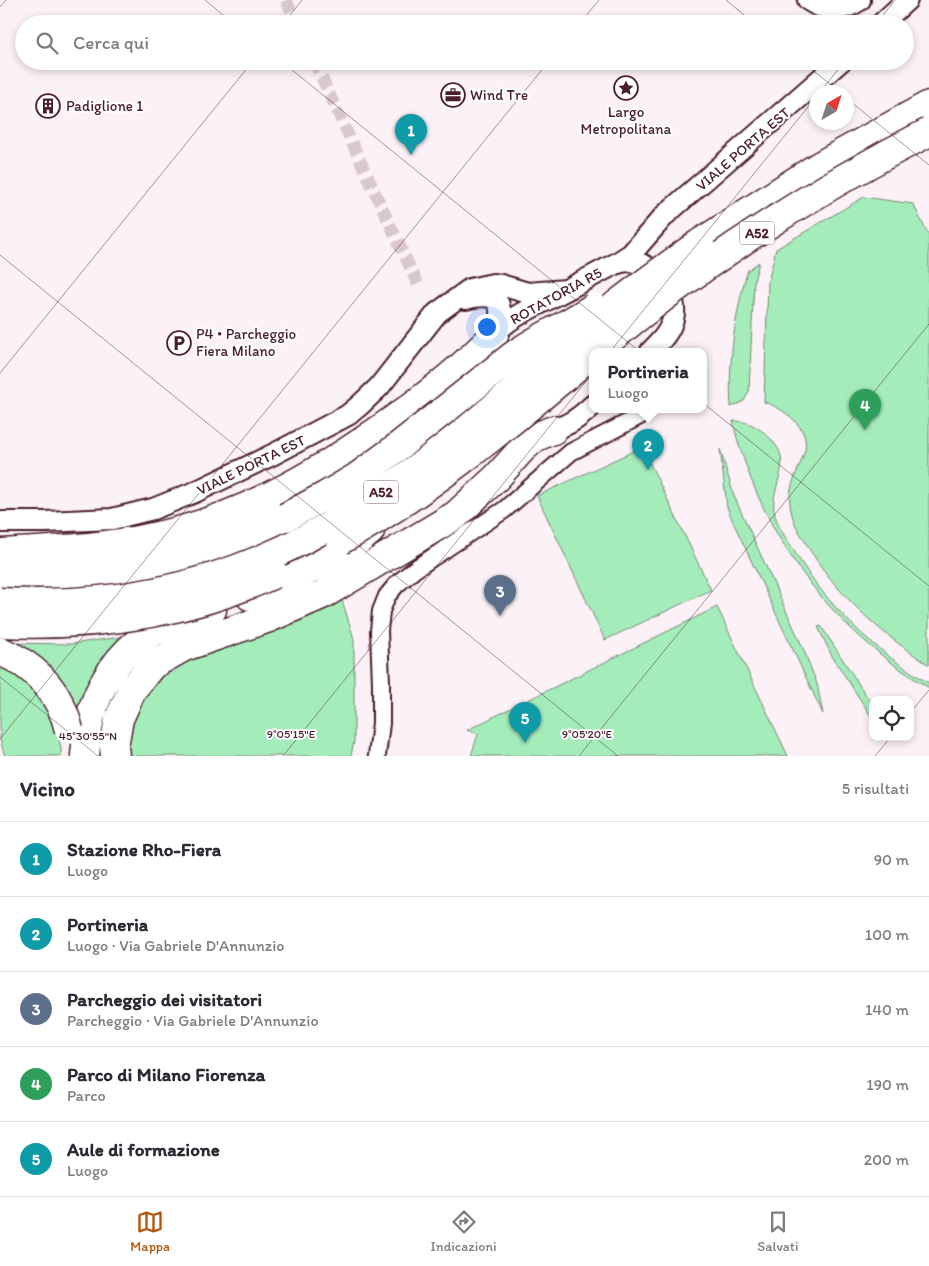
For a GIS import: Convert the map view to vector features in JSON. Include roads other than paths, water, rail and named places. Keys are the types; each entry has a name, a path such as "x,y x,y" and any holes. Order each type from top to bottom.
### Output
{"highway":[{"name":"A52","path":"0,602 83,602 144,594 204,580 263,559 291,546 346,516 424,462 537,373 622,301 700,243 819,166 929,105"},
{"name":"A52","path":"599,348 702,270 782,216 888,153 929,132"},
{"path":"0,575 54,577 131,569 172,559 243,537 325,496 357,477 527,346 587,312 624,284 700,243"},
{"path":"0,553 90,548 125,543 177,532 241,510 301,480 335,460 402,414 463,367 494,335"},
{"name":"A52","path":"0,623 52,624 151,613 204,600 242,587 297,563 351,534 413,494 485,440 589,356"},
{"path":"115,756 114,746 119,719 132,690 152,665 184,648 269,618 324,594 456,515 497,477 523,448 536,438 553,430"},
{"path":"78,745 101,690 115,667 148,635 167,626 250,597 305,572 351,548 413,494"},
{"path":"0,650 18,659 44,680 61,705 78,745"}],"street":[{"path":"808,0 816,6 839,9 852,6 860,0"},
{"path":"890,15 905,1"},
{"name":"VIALE PORTA EST","path":"615,264 632,254 666,215 831,70"},
{"name":"VIALE PORTA EST","path":"651,269 648,262 648,254 666,215"},
{"name":"ROTATORIA R5","path":"587,414 568,425 553,430 533,431 522,426 508,416 494,402 484,382 483,370 486,353 494,335 513,318 615,264 629,261 637,262 651,269"},
{"path":"651,269 668,290 672,301 673,318 664,337 654,348"},
{"name":"VIALE PORTA EST","path":"0,522 112,519 153,508 187,495 336,423 360,406 378,387 430,320 470,289 484,285 501,285 528,293 566,290"},
{"name":"VIALE PORTA EST","path":"450,303 481,295 489,296 497,303 500,314 494,335"},
{"path":"377,756 381,723 382,683 379,632 381,611 387,596 397,584 415,569 504,510 571,452 633,413"}],"tunnel":[{"path":"286,0 293,15"},
{"path":"318,70 420,289"}],"place":[{"name":"Largo Metropolitana","path":"626,88"},
{"name":"Wind Tre","path":"453,95"},
{"name":"Padiglione 1","path":"48,106"},
{"name":"Stazione Rho-Fiera","path":"411,155"},
{"name":"P4 • Parcheggio Fiera Milano","path":"179,343"},
{"name":"Parco di Milano Fiorenza","path":"865,430"},
{"name":"Portineria","path":"648,470"},
{"name":"Parcheggio dei visitatori","path":"500,616"},
{"name":"Aule di formazione","path":"525,743"}]}
